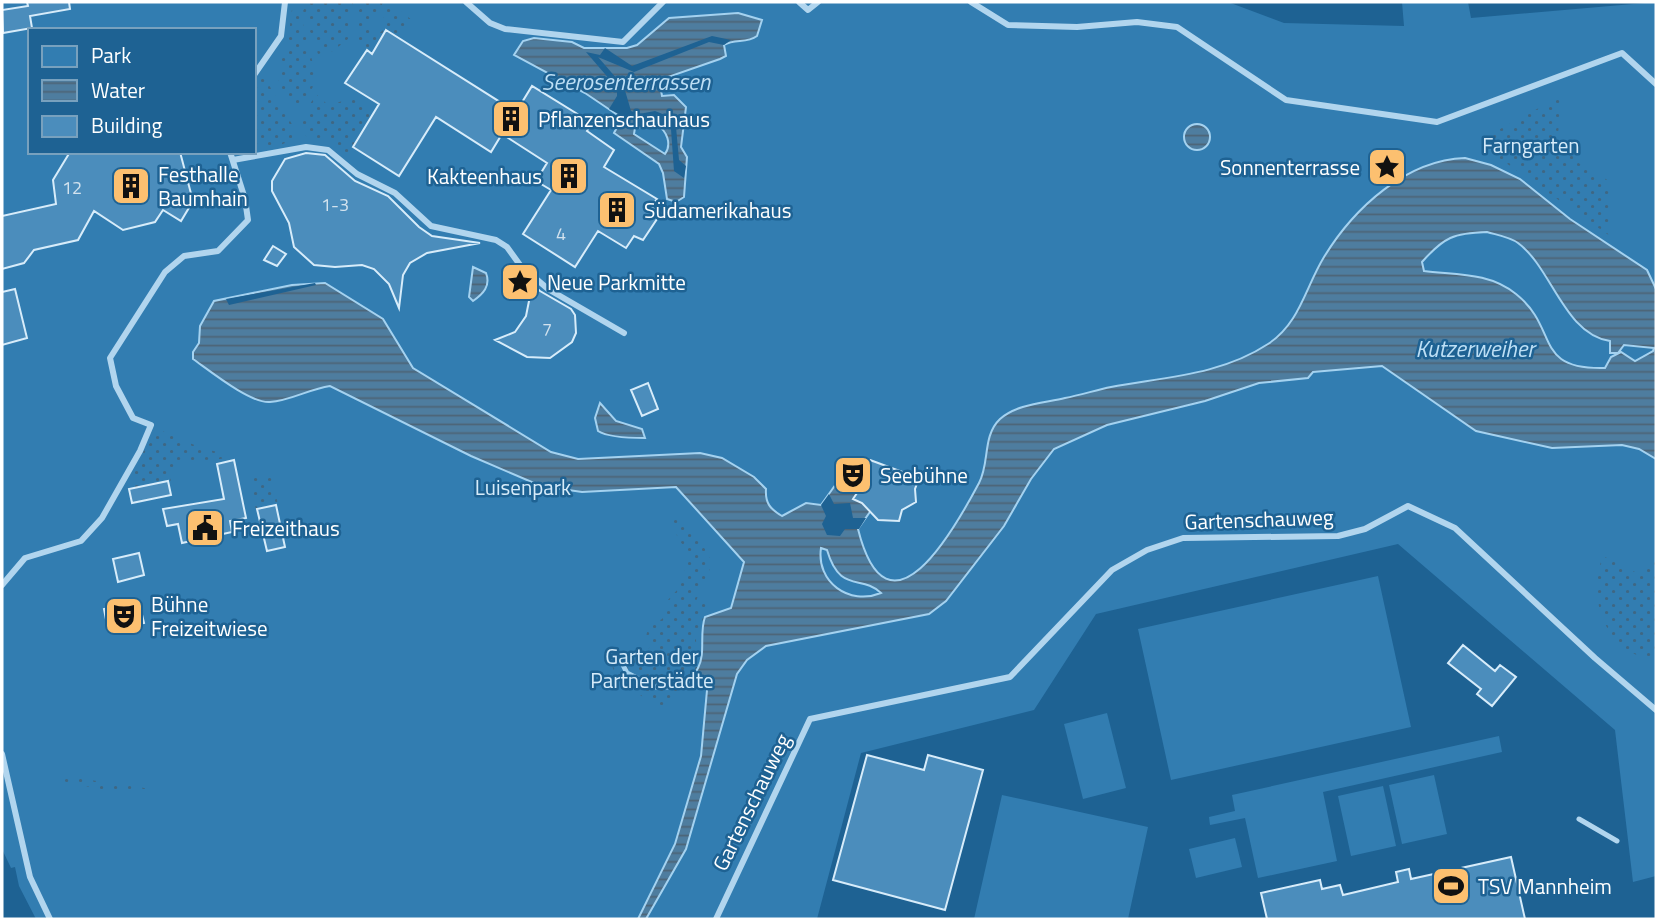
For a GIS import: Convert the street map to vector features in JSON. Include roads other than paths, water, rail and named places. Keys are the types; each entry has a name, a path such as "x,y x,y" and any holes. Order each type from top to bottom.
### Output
{"street":[{"path":"256,72 281,36 285,2"},
{"path":"466,2 490,23 505,29 623,42 663,2"},
{"path":"797,2 808,10 818,2"},
{"path":"971,2 1008,25 1077,27 1137,22 1177,27 1286,100 1437,122 1622,53 1656,84"},
{"path":"233,160 306,147 328,150 356,174 395,193 431,226 496,240 508,247 520,265 548,289 624,333"},
{"path":"2,585 25,558 81,541 102,518 140,452 151,425 133,418 116,386 110,358 164,272 184,256 218,251 248,220 246,199 231,154"},
{"name":"Gartenschauweg","path":"716,919 810,719 1010,677 1112,570 1127,559 1172,540 1338,536 1366,529 1408,506 1455,528 1595,658 1656,710"},
{"path":"2,754 30,877 50,919"}],"lane":[{"path":"1579,819 1617,841"}],"water":[{"name":"Seerosenterrassen","path":"738,13 762,20 757,36 724,45 726,56 665,78 660,84 662,96 674,95 686,107 681,147 687,157 684,197 676,202 667,199 659,164 614,133 622,118 585,93 514,55 523,41 534,38 572,42 584,48 627,48 637,45 669,18","holes":["657,125 668,142 665,154 634,134 635,128"]},
{"path":"1197,124 1206,128 1210,137 1206,146 1197,150 1188,146 1184,137 1188,128"},
{"name":"Kutzerweiher","path":"1465,158 1491,165 1520,179 1570,219 1647,270 1656,289 1656,459 1639,449 1622,445 1552,448 1476,431 1382,366 1313,372 1308,378 1259,383 1205,401 1107,425 1054,449 1031,479 1004,526 946,601 929,614 766,646 747,660 737,674 686,849 646,919 638,919 675,844 701,756 708,679 702,676 693,678 685,686 700,662 705,617 731,608 744,562 676,487 582,492 541,486 471,456 330,386 285,400 262,401 231,386 193,359 193,352 199,343 200,326 214,301 292,285 325,283 383,319 413,368 551,452 578,459 700,453 722,458 754,477 766,489 769,505 782,516 806,503 821,505 836,484 861,486 872,509 858,529 871,563 886,579 903,579 920,568 938,550 954,527 979,483 988,441 1000,419 1014,410 1031,405 1212,369 1268,344 1288,326 1324,257 1350,221 1402,177 1443,161","holes":["1487,232 1515,241 1530,254 1581,326 1594,336 1610,341 1610,353 1618,353 1624,345 1654,348 1653,351 1635,361 1621,352 1611,357 1605,368 1582,367 1566,362 1556,355 1529,307 1506,287 1483,278 1424,271 1422,262 1450,238","821,548 827,550 838,573 881,593 857,596 837,588 829,581 824,571"]},
{"path":"473,267 486,273 487,286 473,301 469,297"},
{"path":"600,403 616,421 642,429 645,438 627,438 598,431 595,418"}],"waterway":[{"path":"620,659 627,673 641,680 643,687 672,687 688,681"}],"place":[{"name":"Pflanzenschauhaus","path":"511,119"},
{"name":"Sonnenterrasse","path":"1387,167"},
{"name":"Kakteenhaus","path":"569,176"},
{"name":"Festhalle Baumhain","path":"131,186"},
{"name":"Südamerikahaus","path":"617,210"},
{"name":"Neue Parkmitte","path":"520,282"},
{"name":"Seebühne","path":"853,475"},
{"name":"Freizeithaus","path":"205,528"},
{"name":"Bühne Freizeitwiese","path":"124,616"},
{"name":"TSV Mannheim","path":"1451,886"}],"park label":[{"name":"Farngarten","path":"1531,145"},
{"name":"Luisenpark","path":"523,487"},
{"name":"Garten der Partnerstädte","path":"652,668"}]}
